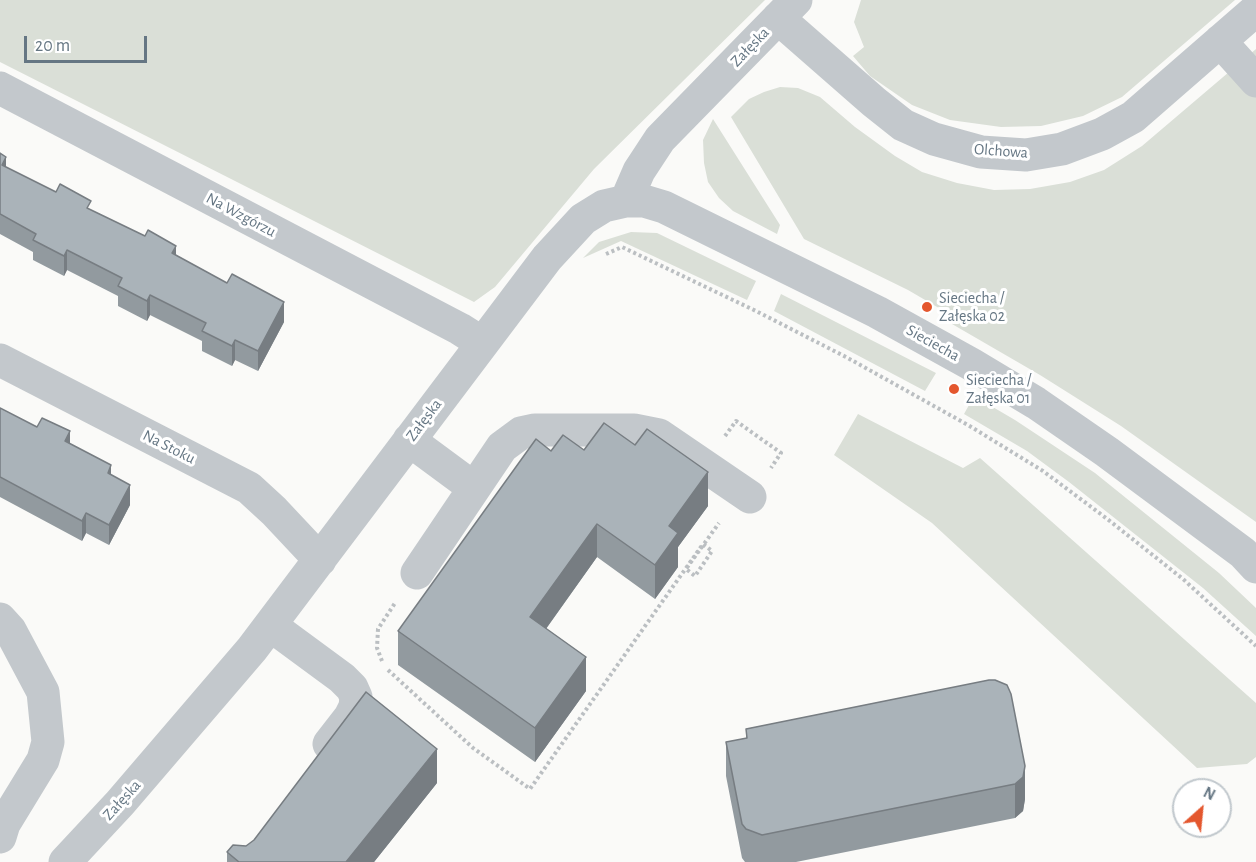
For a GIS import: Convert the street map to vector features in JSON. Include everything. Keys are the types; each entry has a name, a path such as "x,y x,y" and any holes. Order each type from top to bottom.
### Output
{"street":[{"name":"Olchowa","path":"787,9 874,102 903,125 934,139 981,152 1026,155 1062,149 1102,134 1133,117 1256,10"},
{"name":"Załęska","path":"76,858 270,625 547,258 583,219 604,206 626,201 639,171 660,139 787,9"},
{"path":"1220,41 1256,81"},
{"name":"Na Wzgórzu","path":"0,88 438,318 482,344"},
{"name":"Sieciecha","path":"626,201 644,201 664,207 878,312 971,364 1036,403 1107,452 1252,560"},
{"name":"Na Stoku","path":"0,360 249,489 320,560"},
{"path":"417,573 502,447 521,433 535,430 634,430 659,435 750,497"},
{"path":"409,440 474,488"},
{"path":"0,618 10,630 43,692 48,742 43,760 4,824 0,837"},
{"path":"270,625 342,678 352,688 356,697 355,707 350,717 308,771"}],"path":[{"path":"603,255 622,247 846,357 968,425 1043,471 1106,518 1183,579 1256,646"},
{"path":"417,573 378,628 377,648 380,658 394,677 473,748 530,789 703,544 712,550 700,568 694,576 686,569 699,552 705,543 712,534 724,516"}],"shaded area":[{"path":"0,0 765,0 594,169 495,287 474,302 0,62"},
{"path":"861,0 1235,0 1122,97 1083,116 1041,126 1001,127 950,120 912,105 870,76 853,56 864,47 854,22"},
{"path":"1256,49 1256,522 1121,426 1040,375 952,324 956,318 908,290 804,239 731,117 749,99 764,92 780,87 798,88 820,97 855,127 922,172 957,183 994,190 1030,189 1070,182 1104,170 1142,146"},
{"path":"713,119 780,225 777,234 733,211 719,198 708,182 703,140"},
{"path":"631,232 657,233 756,281 747,300 621,241 583,258 599,242"},
{"path":"781,294 936,373 925,391 774,311"},
{"path":"974,396 1095,473 1219,573 1256,608 1256,636 1203,588 1069,482 1027,451 964,414"},
{"path":"858,414 963,468 980,458 1256,703 1256,757 1247,764 1197,768 932,523 834,455"}],"building":[{"path":"0,153 6,157 2,165 56,192 60,184 91,201 87,208 145,236 148,230 176,246 172,253 227,283 232,274 284,302 258,351 235,340 232,346 202,331 206,323 150,295 147,301 118,286 122,278 67,250 64,256 33,240 36,234 0,214"},
{"path":"0,408 37,427 42,418 70,431 65,441 111,465 108,473 130,485 109,525 86,513 82,521 0,477"},
{"path":"604,423 635,445 647,429 708,472 669,526 678,533 655,565 597,524 530,617 586,657 535,728 398,631 536,439 551,451 563,435 584,450"},
{"path":"989,680 1007,685 1011,694 1025,766 1023,777 1015,784 762,835 746,829 742,824 726,742 747,738 746,729"},
{"path":"366,692 437,749 346,862 239,862 227,852 233,845 246,846 254,840"}],"place":[{"name":"Sieciecha / Załęska 02","path":"927,307"},
{"name":"Sieciecha / Załęska 01","path":"954,389"}]}
